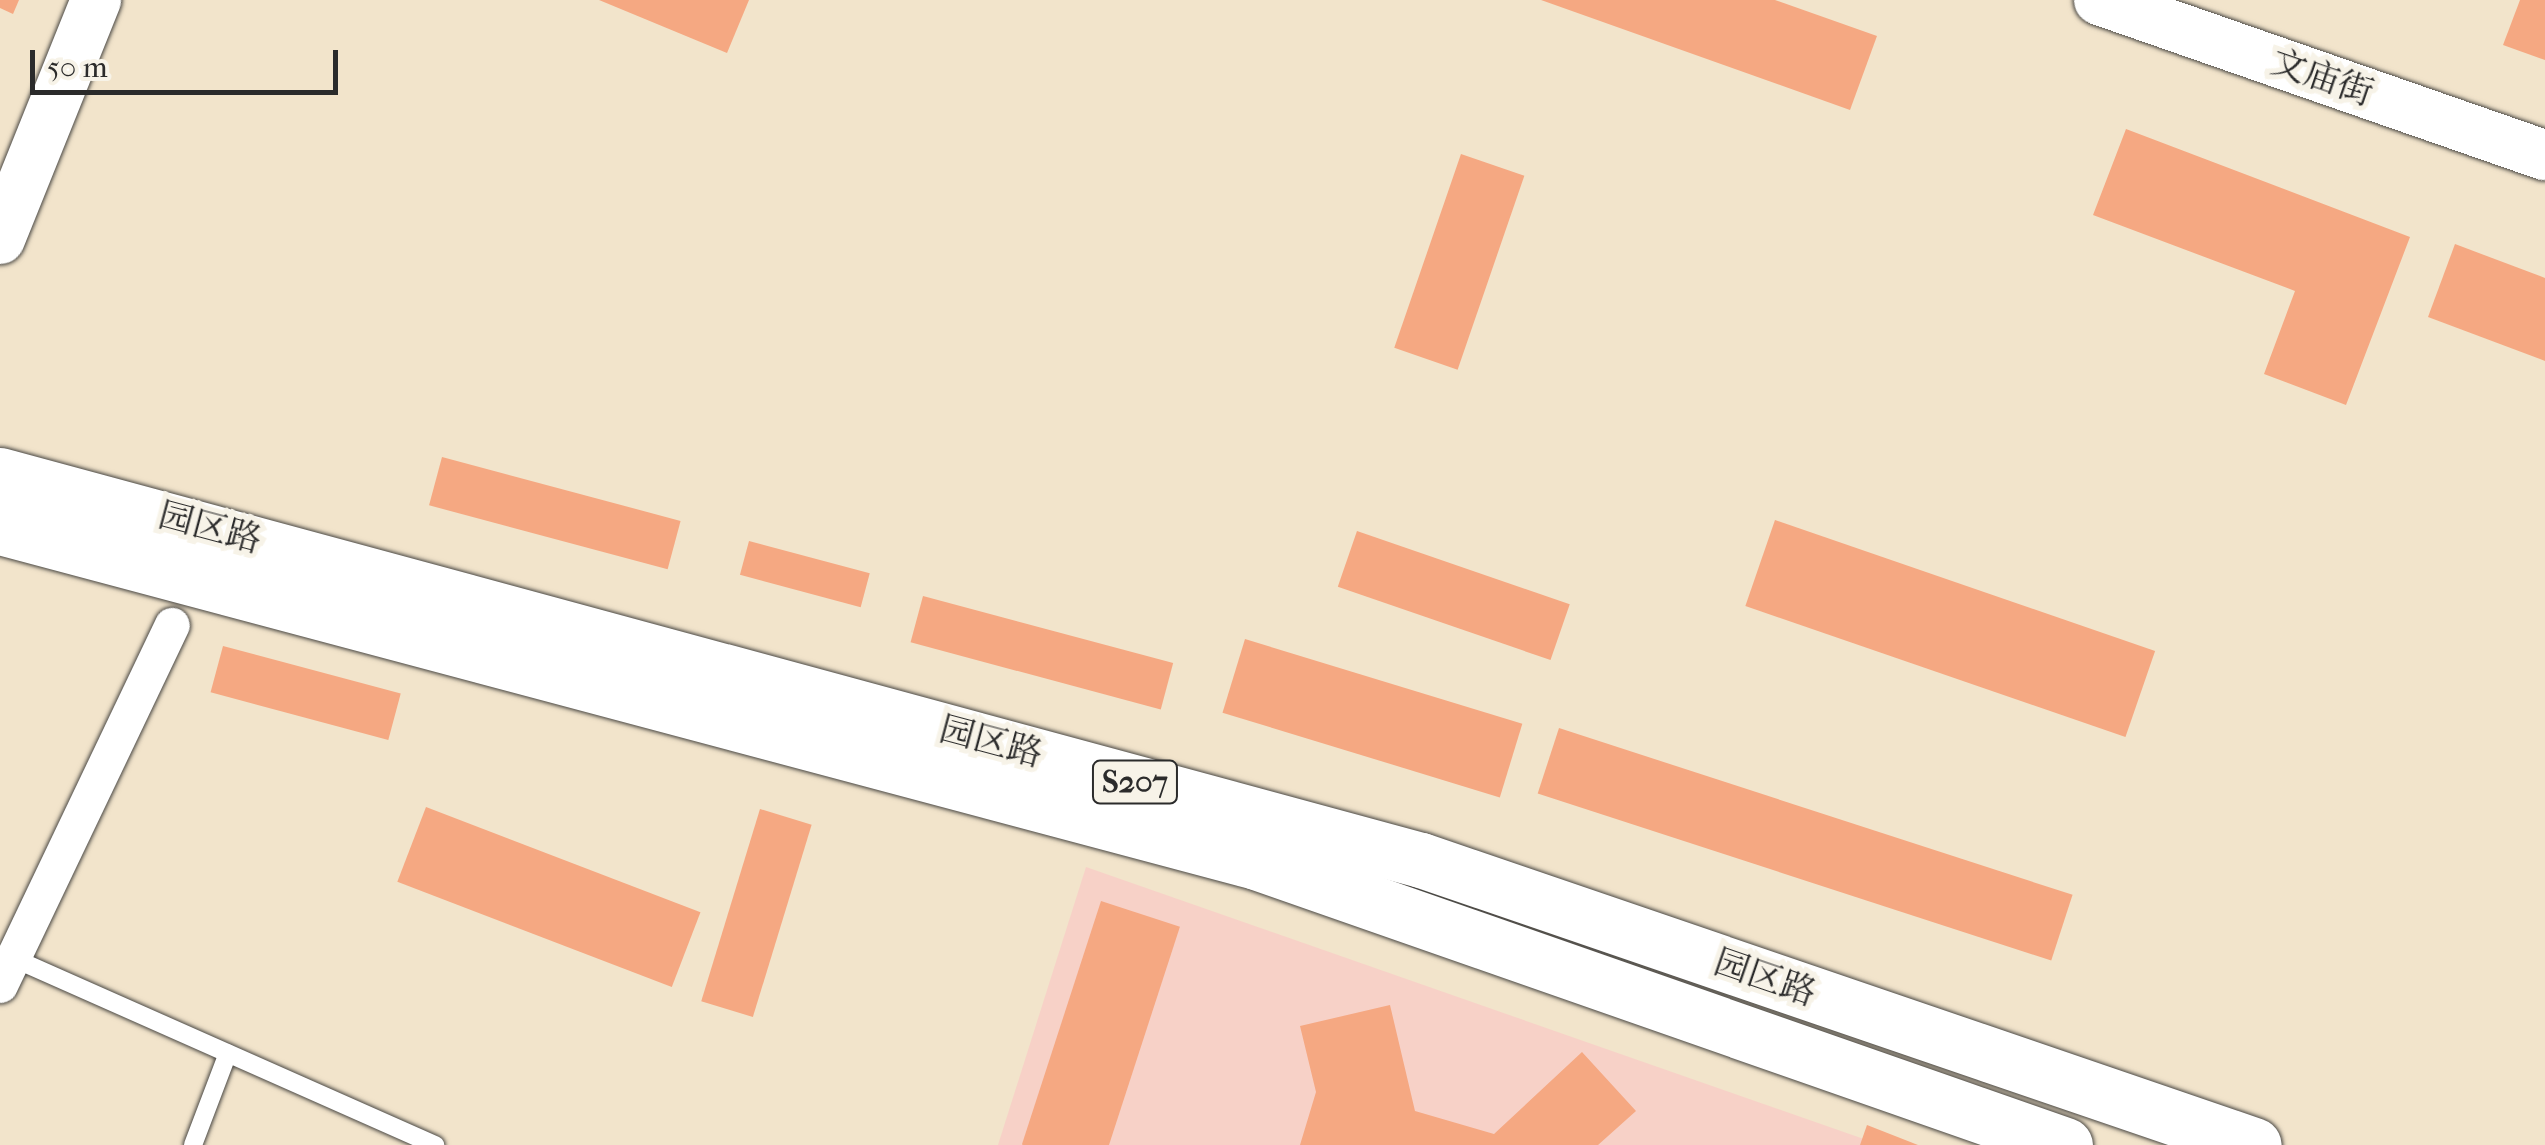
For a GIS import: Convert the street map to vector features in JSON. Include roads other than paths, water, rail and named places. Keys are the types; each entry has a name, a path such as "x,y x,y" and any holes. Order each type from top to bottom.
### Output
{"main road":[{"path":"0,238 96,0"},
{"name":"文庙街","path":"2099,0 2545,156"},
{"name":"园区路","path":"0,474 1421,860 2254,1145"},
{"name":"园区路","path":"0,527 1256,862 2066,1145"}],"street":[{"path":"7,972 172,624"}],"lane":[{"path":"7,972 228,1053 435,1145"},
{"path":"193,1145 228,1053"}]}
